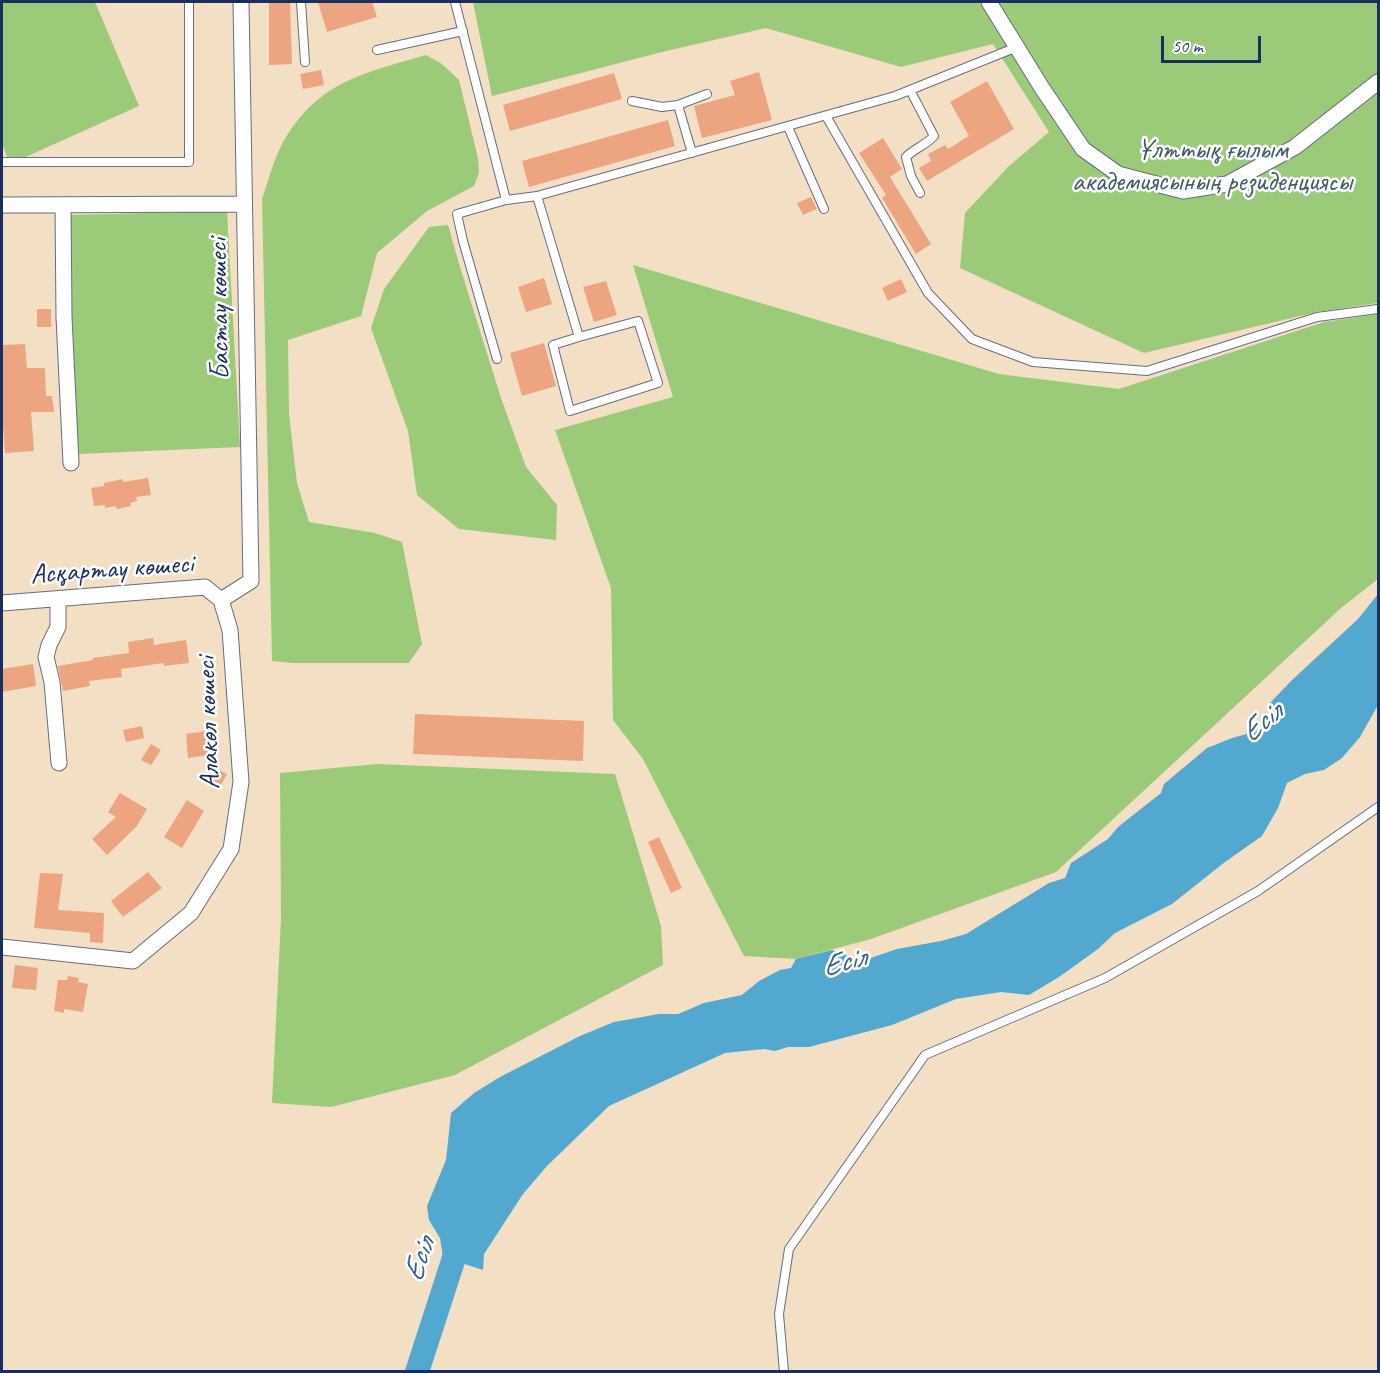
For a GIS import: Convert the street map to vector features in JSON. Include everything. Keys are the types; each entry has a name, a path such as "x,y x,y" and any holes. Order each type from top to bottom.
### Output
{"street":[{"name":"Бастау көшесі","path":"222,600 251,581 241,2"},
{"path":"989,2 1083,149 1118,174 1183,191 1227,184 1286,152 1378,82"},
{"path":"2,205 243,204"},
{"path":"63,205 64,317 71,463"},
{"name":"Асқартау көшесі","path":"2,603 206,587 222,600"},
{"path":"58,599 58,627 46,657 51,682 59,763"},
{"name":"Алакөл көшесі","path":"2,947 133,961 191,914 231,849 241,783 230,630 222,600"}],"lane":[{"path":"2,162 189,162 189,2"},
{"path":"301,2 305,62"},
{"path":"455,2 506,200"},
{"path":"377,50 462,31"},
{"path":"497,359 457,214 506,200 537,196 826,116 910,90 1017,47"},
{"path":"910,90 934,136 927,144 914,149 906,157 911,176 920,193"},
{"path":"632,101 662,106 678,105 707,94"},
{"path":"678,105 692,153"},
{"path":"826,116 928,293 972,339 1033,362 1147,371 1317,317 1378,309"},
{"path":"788,127 824,209"},
{"path":"537,196 579,337"},
{"path":"638,321 658,383 570,411 553,345 579,337 638,321"},
{"path":"784,1371 779,1314 789,1249 925,1055 1105,978 1258,891 1378,807"}],"green space":[{"path":"2,2 95,2 139,106 10,164 2,144"},
{"name":"Ұлттық ғылым академиясының резиденциясы","path":"473,2 1378,2 1378,303 1317,312 1144,353 960,268 965,213 1008,167 1049,132 993,44 901,67 766,28 492,96"},
{"path":"426,55 442,64 459,80 478,158 479,173 474,186 427,211 377,253 361,316 288,340 289,414 297,483 309,522 375,533 402,542 422,644 409,663 272,661 262,199 281,146 309,107 325,94 361,75"},
{"path":"227,211 240,447 78,454 72,351 70,215"},
{"path":"448,225 501,398 526,467 557,505 556,540 459,529 417,495 408,431 371,328 384,289 429,227"},
{"path":"633,265 999,374 1119,389 1324,322 1378,314 1378,579 1341,608 1056,872 871,939 796,959 744,956 643,759 613,720 611,588 555,430 673,397"},
{"path":"377,764 615,774 661,926 663,965 455,1075 331,1107 272,1103 281,918 280,773"}],"water":[{"path":"1378,594 1378,705 1360,737 1342,758 1324,770 1305,774 1287,783 1278,808 1262,836 1172,904 1115,933 1098,949 1029,995 1001,992 956,999 892,1025 809,1047 725,1053 609,1106 547,1166 523,1194 484,1254 483,1270 443,1257 440,1238 429,1220 427,1206 446,1160 451,1113 474,1093 580,1036 614,1022 659,1014 678,1014 704,1003 742,995 759,981 780,970 791,968 796,959 832,950 862,961 897,949 966,934 1049,883 1065,878 1071,863 1108,839 1118,827 1161,793 1164,784 1207,748 1254,732 1269,723 1270,703 1358,619"}],"building":[{"path":"269,2 290,2 292,64 269,65"},
{"path":"318,2 372,2 377,17 327,32"},
{"path":"321,70 324,85 303,89 300,74"},
{"path":"759,72 772,120 702,138 694,106 735,95 730,81"},
{"path":"614,73 622,99 510,131 503,105"},
{"path":"987,81 1014,129 927,181 919,168 931,161 928,154 945,145 948,149 969,136 950,102"},
{"path":"668,120 675,146 529,187 522,161"},
{"path":"883,138 902,169 890,177 931,244 916,254 882,198 886,195 859,153"},
{"path":"811,197 817,209 803,215 797,203"},
{"path":"544,278 552,304 526,312 518,287"},
{"path":"901,279 907,292 888,301 882,288"},
{"path":"606,281 617,315 594,322 583,287"},
{"path":"37,309 51,309 51,327 37,327"},
{"path":"544,343 556,386 522,396 510,353"},
{"path":"25,344 27,368 45,368 46,396 52,396 54,412 31,412 34,451 5,453 2,412 2,345"},
{"path":"148,478 151,495 136,497 137,501 130,503 131,506 117,509 116,506 105,508 105,505 94,506 91,488 123,479 123,482"},
{"path":"153,638 154,645 186,640 189,663 164,666 164,663 121,669 122,677 89,681 90,686 63,691 58,666 129,653 128,642"},
{"path":"33,664 36,686 2,692 2,669"},
{"path":"415,714 584,721 583,761 413,754"},
{"path":"142,726 144,738 126,742 123,730"},
{"path":"207,731 209,755 188,758 186,734"},
{"path":"151,744 161,750 151,765 141,760"},
{"path":"210,766 227,774 221,785 204,778"},
{"path":"120,793 147,809 137,826 107,855 92,839 116,817 108,812"},
{"path":"187,800 204,811 182,848 164,837"},
{"path":"659,837 682,888 671,893 648,842"},
{"path":"148,872 162,888 123,917 111,901"},
{"path":"40,873 63,874 58,910 104,913 103,943 90,942 90,933 34,928"},
{"path":"15,965 38,968 36,990 12,988"},
{"path":"68,976 79,978 78,982 88,984 83,1012 64,1009 64,1013 54,1011 58,980 67,980"}],"waterway":[{"name":"Есіл","path":"417,1372 463,1230"}]}
